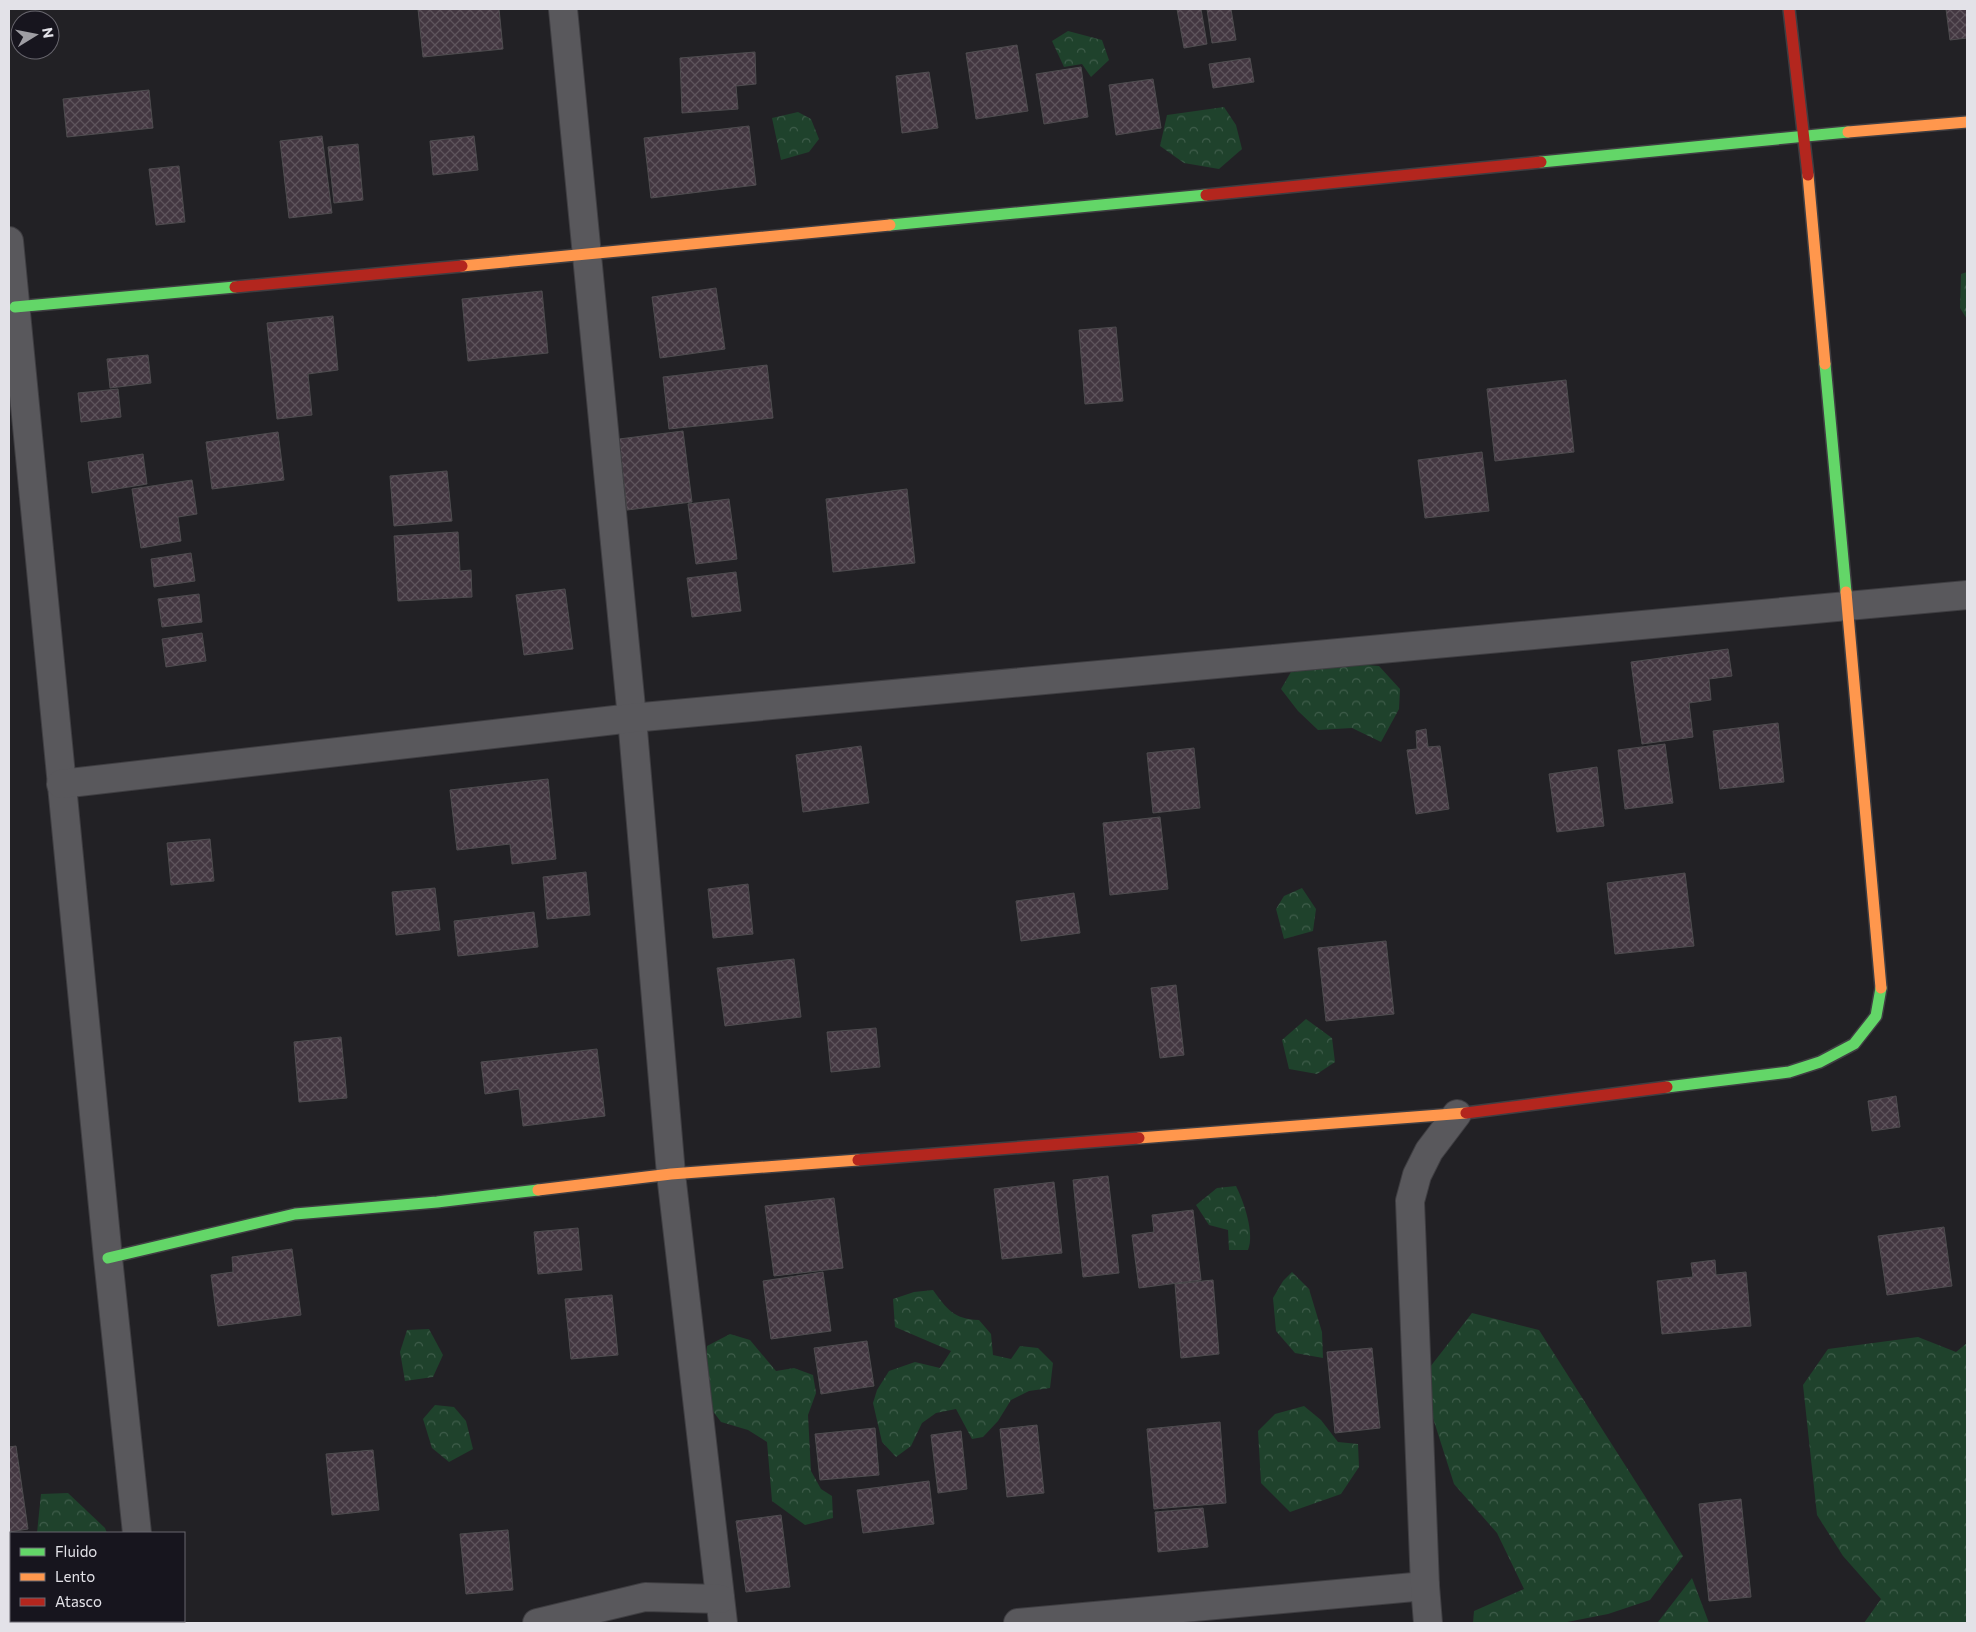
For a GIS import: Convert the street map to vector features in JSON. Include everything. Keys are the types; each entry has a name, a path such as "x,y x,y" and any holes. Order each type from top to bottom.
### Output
{"street":[{"path":"537,1623 645,1597 721,1611 671,1174 632,718 563,9"},
{"path":"108,1258 295,1214 437,1202 671,1174 1457,1114 1788,1072 1820,1062 1854,1044 1876,1016 1881,989 1805,136 1789,9"},
{"path":"15,307 588,255 1805,136 1967,122"},
{"path":"9,241 61,784 137,1532"},
{"path":"61,784 632,718 1967,595"},
{"path":"1428,1623 1410,1201 1416,1175 1429,1151 1457,1114"},
{"path":"1018,1623 1425,1586"}],"green space":[{"path":"1068,31 1102,40 1109,60 1091,77 1082,64 1064,67 1052,41"},
{"path":"1224,107 1236,125 1242,149 1219,169 1184,163 1160,146 1167,115"},
{"path":"798,112 811,119 819,139 809,152 781,160 772,118"},
{"path":"1967,272 1967,319 1960,308 1961,274"},
{"path":"1345,663 1379,666 1400,689 1399,709 1381,742 1352,728 1318,730 1298,711 1281,689 1295,665"},
{"path":"1302,888 1316,909 1313,931 1284,939 1276,909 1284,896"},
{"path":"1306,1019 1332,1038 1335,1062 1317,1074 1289,1069 1282,1040"},
{"path":"1236,1186 1245,1209 1249,1227 1250,1243 1248,1250 1229,1250 1228,1230 1209,1225 1196,1205 1217,1188"},
{"path":"1292,1272 1309,1289 1322,1332 1323,1358 1295,1353 1276,1331 1273,1298 1283,1281"},
{"path":"933,1290 951,1312 963,1318 979,1320 991,1334 993,1355 1011,1359 1020,1346 1038,1348 1053,1363 1050,1388 1029,1391 1011,1400 998,1421 983,1437 972,1439 956,1409 936,1413 922,1423 911,1446 896,1457 882,1442 873,1403 877,1390 889,1371 915,1362 940,1368 951,1351 895,1327 893,1299 914,1292"},
{"path":"1472,1313 1539,1330 1683,1556 1650,1600 1608,1614 1562,1623 1473,1623 1474,1611 1524,1589 1497,1533 1454,1484 1432,1415 1430,1367"},
{"path":"429,1329 443,1355 433,1377 405,1381 400,1352 407,1330"},
{"path":"730,1334 750,1340 776,1371 794,1368 813,1375 816,1393 808,1415 811,1471 821,1489 832,1496 833,1518 805,1525 772,1501 767,1442 748,1430 721,1422 709,1406 706,1378 707,1346"},
{"path":"1918,1337 1956,1352 1967,1343 1967,1623 1864,1623 1881,1599 1843,1556 1817,1515 1803,1385 1828,1349"},
{"path":"435,1405 454,1407 466,1421 473,1449 449,1462 432,1448 423,1419"},
{"path":"1304,1406 1321,1420 1338,1442 1358,1444 1359,1467 1341,1494 1290,1512 1261,1483 1258,1431 1275,1414"},
{"path":"68,1493 105,1528 107,1532 37,1532 41,1494"},
{"path":"9,1540 10,1622 106,1622 105,1623 9,1623"},
{"path":"1692,1578 1709,1623 1652,1623 1658,1622"}],"building":[{"path":"418,9 499,9 503,49 423,57"},
{"path":"1177,9 1201,9 1207,44 1184,48"},
{"path":"1207,9 1231,9 1236,40 1212,43"},
{"path":"1946,9 1967,9 1967,38 1950,40"},
{"path":"1017,45 1028,111 976,119 966,53"},
{"path":"755,52 756,84 736,86 738,109 682,113 680,58"},
{"path":"1250,58 1254,82 1213,88 1209,64"},
{"path":"1081,67 1088,117 1044,124 1036,74"},
{"path":"929,72 938,128 902,133 896,76"},
{"path":"1153,79 1161,128 1116,135 1109,85"},
{"path":"149,90 153,128 67,137 63,99"},
{"path":"749,126 756,185 651,198 644,138"},
{"path":"322,136 332,213 289,218 280,141"},
{"path":"474,136 478,170 433,175 430,141"},
{"path":"358,144 363,200 334,203 328,147"},
{"path":"179,166 185,222 156,225 149,169"},
{"path":"716,288 725,349 660,358 652,297"},
{"path":"542,291 548,353 468,361 462,299"},
{"path":"333,316 338,370 308,374 312,415 277,419 267,323"},
{"path":"1116,327 1123,401 1085,404 1079,330"},
{"path":"148,355 151,383 110,388 107,359"},
{"path":"767,365 773,418 669,429 663,377"},
{"path":"1566,380 1574,452 1495,461 1487,389"},
{"path":"118,389 121,417 81,422 78,393"},
{"path":"683,431 692,502 627,510 619,439"},
{"path":"278,432 284,480 212,489 206,442"},
{"path":"1482,452 1489,511 1425,518 1418,460"},
{"path":"143,454 147,484 92,493 88,462"},
{"path":"447,471 452,521 394,526 390,476"},
{"path":"192,480 197,514 178,517 181,541 141,548 132,489"},
{"path":"907,489 915,563 833,572 826,499"},
{"path":"729,499 737,559 696,564 688,504"},
{"path":"458,532 460,571 471,570 472,597 398,601 394,536"},
{"path":"191,553 195,581 154,587 151,559"},
{"path":"736,572 741,611 692,617 687,578"},
{"path":"565,589 573,649 524,655 516,595"},
{"path":"199,594 202,622 162,627 158,599"},
{"path":"202,633 206,661 166,667 162,639"},
{"path":"1728,649 1732,676 1709,679 1711,700 1689,703 1693,737 1642,744 1631,662"},
{"path":"1778,723 1784,782 1720,789 1713,731"},
{"path":"1426,729 1428,747 1440,746 1449,809 1416,814 1407,750 1417,749 1416,731"},
{"path":"1665,744 1673,803 1625,809 1618,750"},
{"path":"861,746 869,803 803,812 796,755"},
{"path":"1194,748 1200,808 1153,813 1147,753"},
{"path":"1597,767 1604,826 1557,832 1549,774"},
{"path":"548,779 556,859 512,864 510,844 457,850 450,790"},
{"path":"1160,817 1168,889 1110,895 1103,823"},
{"path":"210,839 214,881 171,885 167,843"},
{"path":"586,872 590,915 547,919 543,877"},
{"path":"1685,873 1694,946 1615,954 1607,883"},
{"path":"748,884 753,934 713,938 708,889"},
{"path":"435,888 440,930 396,935 392,892"},
{"path":"1074,893 1080,933 1021,941 1016,901"},
{"path":"534,912 538,947 458,956 454,921"},
{"path":"1386,941 1394,1014 1326,1021 1318,948"},
{"path":"794,959 801,1017 725,1026 717,968"},
{"path":"1176,985 1184,1055 1160,1058 1151,988"},
{"path":"876,1028 880,1067 831,1072 827,1032"},
{"path":"341,1037 347,1098 299,1102 294,1042"},
{"path":"597,1049 605,1116 523,1126 519,1089 485,1094 481,1062"},
{"path":"1896,1096 1900,1127 1872,1131 1868,1101"},
{"path":"1108,1176 1119,1273 1083,1277 1073,1180"},
{"path":"1054,1182 1062,1253 1002,1259 994,1189"},
{"path":"834,1198 843,1268 774,1276 765,1206"},
{"path":"1193,1210 1201,1280 1139,1288 1132,1235 1154,1232 1152,1215"},
{"path":"1944,1227 1952,1286 1887,1295 1878,1236"},
{"path":"578,1228 582,1270 538,1274 534,1232"},
{"path":"292,1249 301,1315 218,1326 211,1275 233,1272 232,1257"},
{"path":"1715,1260 1716,1275 1746,1272 1751,1326 1662,1334 1657,1281 1693,1277 1691,1263"},
{"path":"823,1272 831,1331 771,1339 763,1281"},
{"path":"1213,1280 1219,1354 1181,1358 1175,1284"},
{"path":"612,1295 618,1355 571,1359 565,1299"},
{"path":"867,1341 874,1386 821,1394 814,1348"},
{"path":"1372,1348 1380,1428 1335,1433 1327,1352"},
{"path":"1220,1422 1226,1503 1154,1509 1147,1429"},
{"path":"1037,1425 1044,1493 1007,1497 1000,1429"},
{"path":"875,1428 879,1475 820,1480 815,1434"},
{"path":"961,1431 967,1489 938,1493 931,1435"},
{"path":"16,1446 28,1529 9,1532 9,1447"},
{"path":"373,1450 379,1510 332,1515 326,1454"},
{"path":"929,1481 934,1524 863,1533 857,1490"},
{"path":"1741,1499 1751,1597 1709,1601 1699,1504"},
{"path":"1203,1508 1208,1547 1158,1552 1155,1512"},
{"path":"781,1515 790,1587 746,1592 736,1521"},
{"path":"508,1530 513,1590 466,1594 460,1534"}],"traffic: fast":[{"path":"1541,162 1848,132"},
{"path":"890,225 1206,195"},
{"path":"15,307 235,287"},
{"path":"1825,364 1846,592"},
{"path":"1667,1087 1789,1072 1820,1062 1854,1044 1876,1016 1881,988"},
{"path":"108,1258 295,1214 437,1202 538,1190"}],"traffic: slow":[{"path":"1848,132 1967,122"},
{"path":"1808,175 1825,364"},
{"path":"462,266 890,225"},
{"path":"1846,592 1881,988"},
{"path":"1139,1138 1466,1113"},
{"path":"538,1190 671,1174 858,1160"}],"traffic: jam":[{"path":"1789,9 1808,175"},
{"path":"1206,195 1541,162"},
{"path":"235,287 462,266"},
{"path":"1466,1113 1667,1087"},
{"path":"858,1160 1139,1138"}]}
